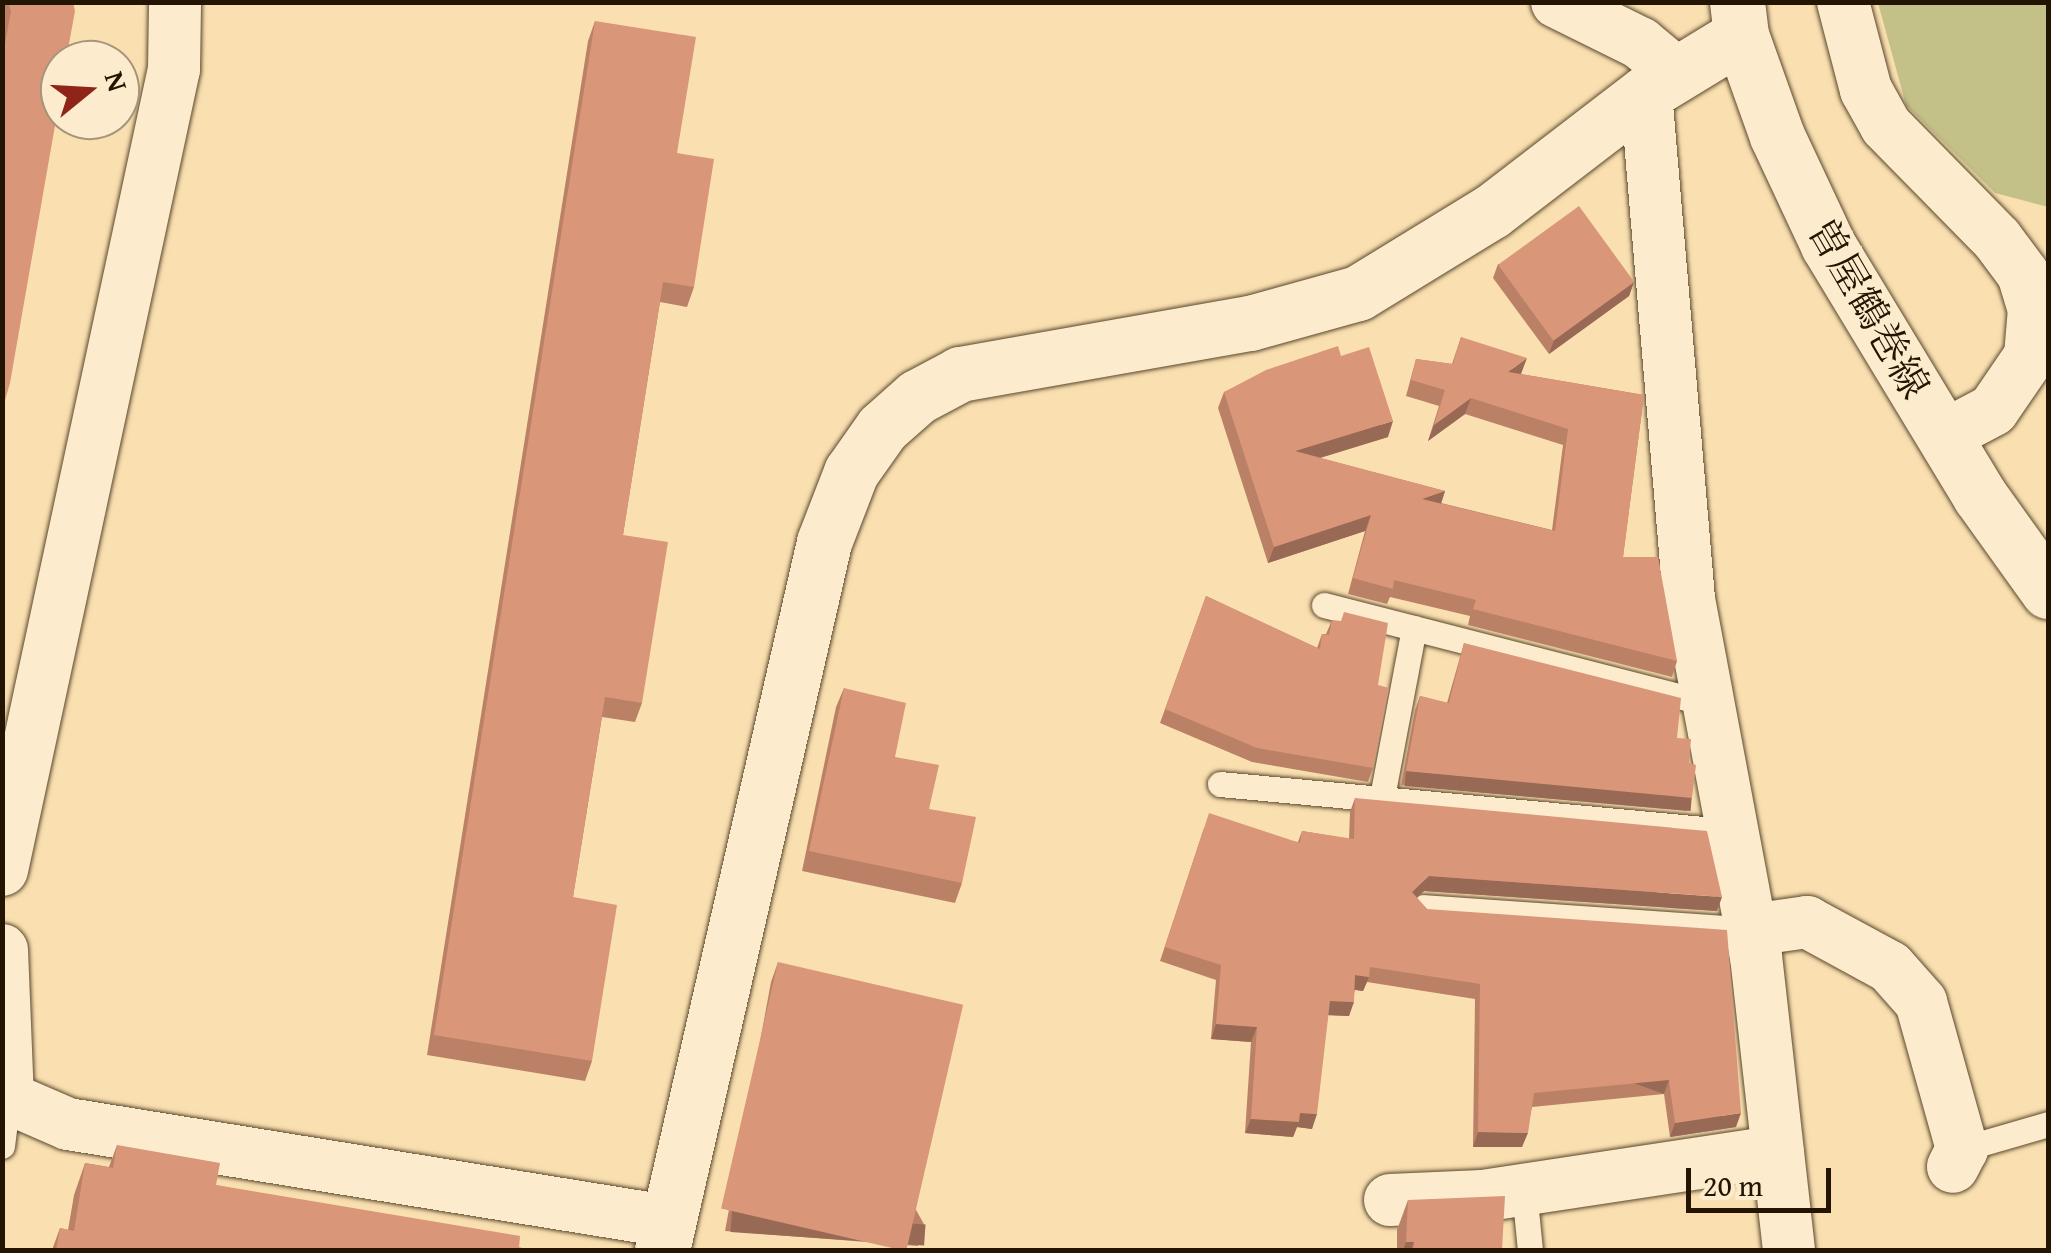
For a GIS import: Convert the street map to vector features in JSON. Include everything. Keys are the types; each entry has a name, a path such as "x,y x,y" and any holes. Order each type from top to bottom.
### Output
{"street":[{"path":"2,870 174,69 175,2"},
{"path":"1557,2 1640,43 1661,83 1670,438 1689,599 1751,930 1789,1250"},
{"path":"1843,2 1866,90 1886,126 1998,240 2023,274 2034,309 2030,356 1993,410 1944,436"},
{"path":"2,950 5,1122 68,1124 664,1236 824,542 851,472 882,428 917,397 976,370 1250,322 1358,293 1492,211 1739,19"},
{"name":"曽屋鶴巻線","path":"1739,19 1777,136 1828,245 1944,436 2048,591"},
{"path":"1751,930 1808,922 1890,966 1921,1002 1957,1158"},
{"path":"1390,1200 1524,1190 1778,1152"}],"lane":[{"path":"1324,605 1710,704"},
{"path":"1382,797 1414,628"},
{"path":"1220,784 1734,832"},
{"path":"1423,907 1751,930"},
{"path":"1957,1158 2048,1124"},
{"path":"1524,1190 1530,1250"}],"shaded area":[{"path":"1878,3 2048,3 2048,207 1995,193 1906,105"}],"building":[{"path":"8,2 73,2 75,11 70,40 40,40 40,140 52,140 2,411 2,60 11,11"},
{"path":"595,21 696,37 677,153 714,159 694,287 663,282 623,535 668,542 642,703 605,697 573,897 617,905 592,1061 434,1035"},
{"path":"1579,206 1634,282 1553,341 1498,265"},
{"path":"1461,337 1527,358 1508,372 1644,395 1623,557 1658,557 1677,661 1473,609 1476,600 1394,580 1393,589 1353,578 1371,515 1274,547 1224,392 1266,370 1338,346 1341,356 1369,347 1393,421 1295,451 1445,491 1422,499 1555,531 1568,429 1471,398 1434,425 1445,390 1411,380 1416,359 1453,364"},
{"path":"1206,596 1320,649 1322,634 1329,635 1332,620 1341,621 1344,612 1388,623 1378,685 1389,688 1373,768 1257,748 1165,709"},
{"path":"1464,643 1681,698 1677,738 1691,739 1689,763 1696,765 1692,798 1406,771 1420,696 1449,703"},
{"path":"844,688 906,703 895,757 939,765 929,809 976,817 962,883 809,851"},
{"path":"1355,798 1707,831 1722,897 1429,876 1412,892 1427,909 1727,930 1741,1113 1675,1123 1669,1080 1534,1093 1528,1133 1478,1132 1480,984 1370,967 1369,977 1355,975 1354,1002 1330,1001 1317,1114 1300,1113 1299,1122 1251,1119 1257,1027 1216,1024 1221,965 1165,947 1209,813 1300,843 1302,831 1354,839"},
{"path":"778,962 963,1005 907,1250 721,1209"},
{"path":"117,1145 220,1163 216,1185 520,1236 519,1248 532,1250 56,1250 60,1228 74,1231 85,1163 113,1168"},
{"path":"1505,1196 1502,1250 1413,1250 1414,1242 1406,1242 1408,1200"}]}
